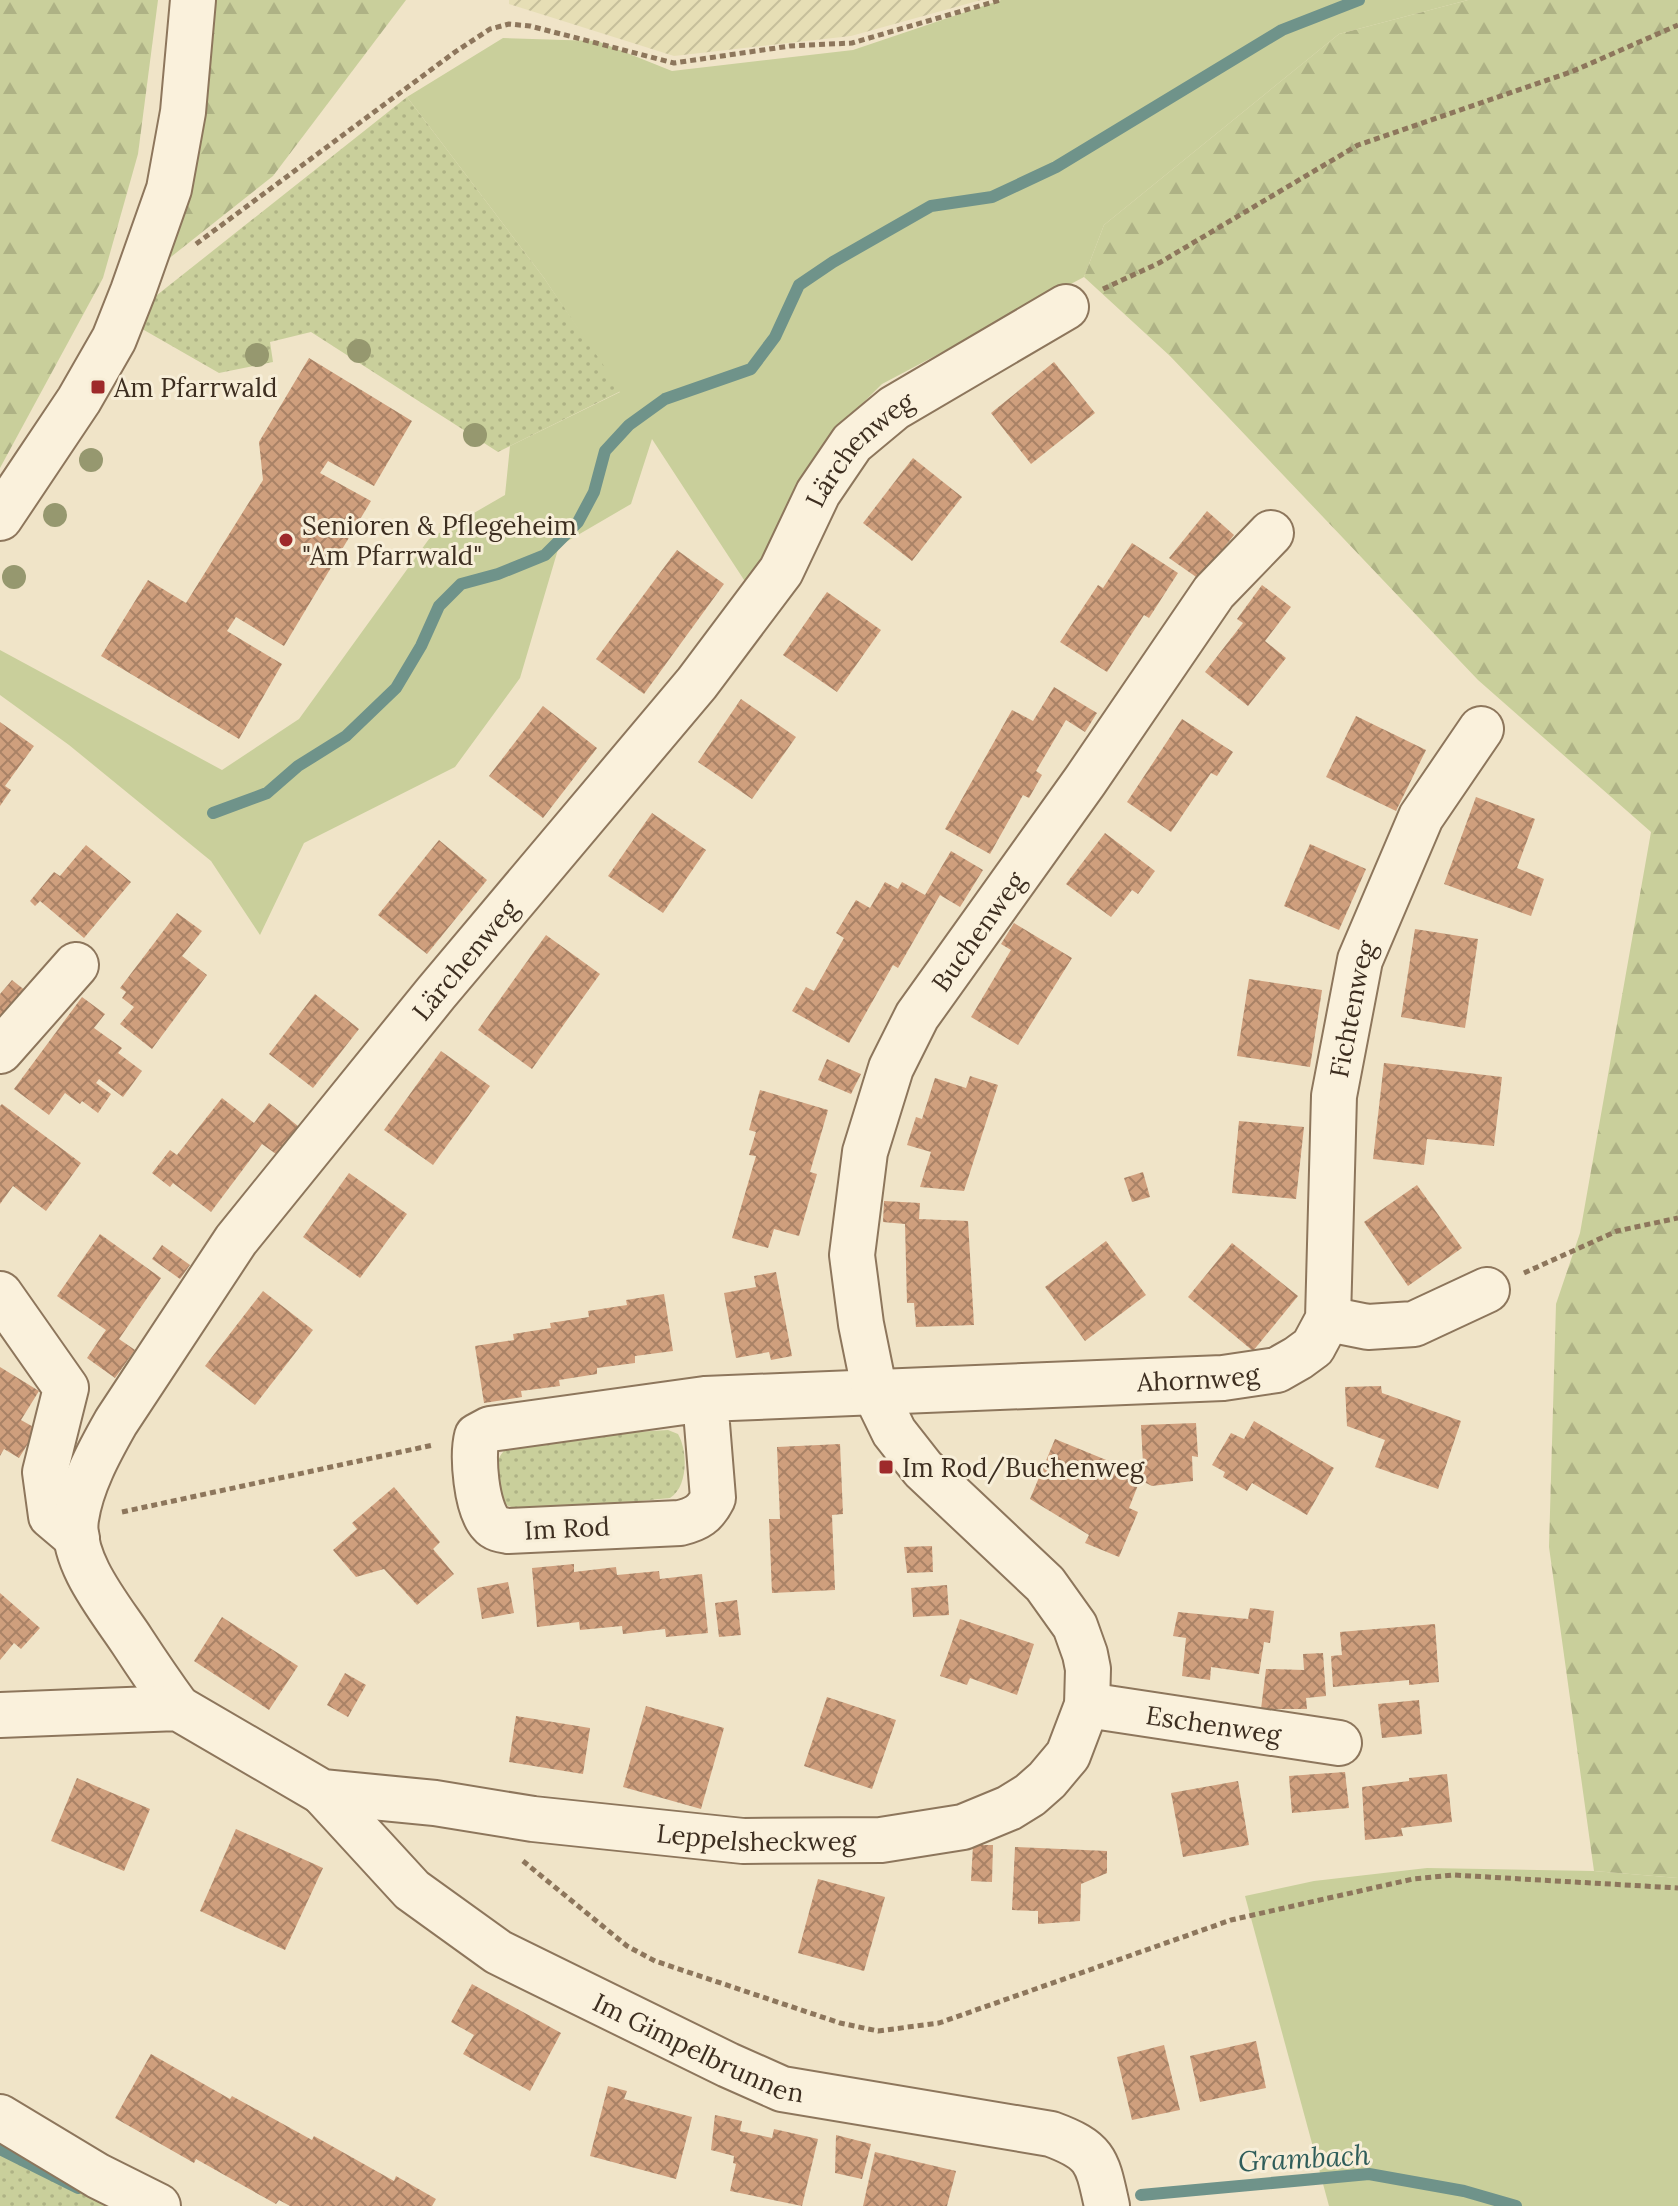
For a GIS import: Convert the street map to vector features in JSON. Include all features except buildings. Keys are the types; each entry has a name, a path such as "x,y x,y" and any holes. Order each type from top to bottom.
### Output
{"street":[{"path":"0,518 79,400 114,339 133,291 169,189 183,112 193,0"},
{"name":"Lärchenweg","path":"76,1530 85,1486 116,1422 236,1240 436,993 697,683 781,571 818,493 852,443 894,408 1066,307"},
{"name":"Buchenweg","path":"875,1393 861,1324 852,1255 865,1152 891,1068 917,1016 1085,781 1214,592 1271,533"},
{"name":"Fichtenweg","path":"1328,1319 1334,1096 1360,960 1421,817 1481,729"},
{"path":"0,1051 76,965"},
{"path":"1328,1319 1368,1327 1414,1324 1487,1290"},
{"path":"0,1294 66,1388 45,1472 51,1516 76,1530 81,1555 99,1592 178,1708"},
{"name":"Ahornweg","path":"875,1393 1223,1378 1277,1370 1313,1347 1328,1319"},
{"path":"477,1436 490,1429 705,1399 875,1393"},
{"name":"Leppelsheckweg","path":"178,1708 322,1792 435,1803 533,1819 743,1841 881,1840 963,1827 1009,1808 1047,1780 1068,1755 1087,1705 1088,1669 1085,1654 1075,1626 1045,1584 923,1469 894,1432 875,1393"},
{"name":"Im Rod","path":"477,1436 474,1452 477,1482 484,1512 493,1526 508,1531 680,1523 695,1520 707,1510 713,1498 705,1399"},
{"name":"Eschenweg","path":"1087,1705 1339,1743"},
{"path":"0,1715 178,1708"},
{"name":"Im Gimpelbrunnen","path":"322,1792 412,1890 498,1952 782,2089 1051,2134 1074,2142 1088,2152 1096,2165 1107,2206"},
{"path":"0,2117 98,2176 158,2206"}],"path":[{"path":"195,245 490,29 509,24 530,26 674,63 790,46 852,43 1000,0"},
{"path":"1066,307 1159,263 1358,145 1571,72 1678,25"},
{"path":"1487,1290 1617,1231 1678,1218"},
{"path":"76,1530 477,1436"},
{"path":"491,1813 525,1864 627,1946 655,1961 840,2023 878,2031 939,2023 1231,1920 1413,1879 1453,1875 1678,1888"}],"shaded area":[{"path":"509,0 981,0 851,36 674,56 509,4"}],"green space":[{"path":"0,0 158,0 138,154 103,278 0,468"},
{"path":"211,0 406,0 273,176 162,264"},
{"path":"1001,0 1468,0 1339,34 1104,225 1084,277 882,384 839,427 748,586 652,439 631,504 559,546 520,678 455,767 304,843 260,935 211,861 69,745 0,695 0,650 222,770 299,719 429,539 505,495 510,446 620,392 544,278 407,97 503,38 597,41 672,71 853,50"},
{"path":"1468,0 1678,0 1678,1878 1594,1871 1549,1547 1556,1304 1580,1233 1651,832 1478,680 1170,356 1084,277 1104,225 1339,34"},
{"path":"407,97 544,278 621,391 498,452 311,332 270,342 273,362 219,373 137,326 152,299"},
{"path":"668,1430 678,1434 685,1459 680,1486 670,1498 526,1512 503,1504 497,1474 499,1458 523,1439"},
{"path":"1427,1868 1594,1871 1678,1878 1678,2206 1329,2206 1245,1896 1314,1881"},
{"path":"0,2143 12,2151 122,2206 0,2206"}],"waterway":[{"path":"213,813 267,793 298,766 346,736 396,688 421,646 439,606 461,584 498,574 545,555 578,522 594,492 605,451 629,425 665,399 751,369 775,337 799,285 931,206 992,197 1056,167 1282,30 1359,0"},
{"name":"Grambach","path":"0,2149 78,2188"},
{"name":"Grambach","path":"1141,2195 1369,2174 1464,2191 1516,2206"}],"place":[{"name":"Am Pfarrwald","path":"98,387"},
{"name":"Senioren & Pflegeheim \"Am Pfarrwald\"","path":"286,540"},
{"name":"Im Rod/Buchenweg","path":"886,1467"}]}
